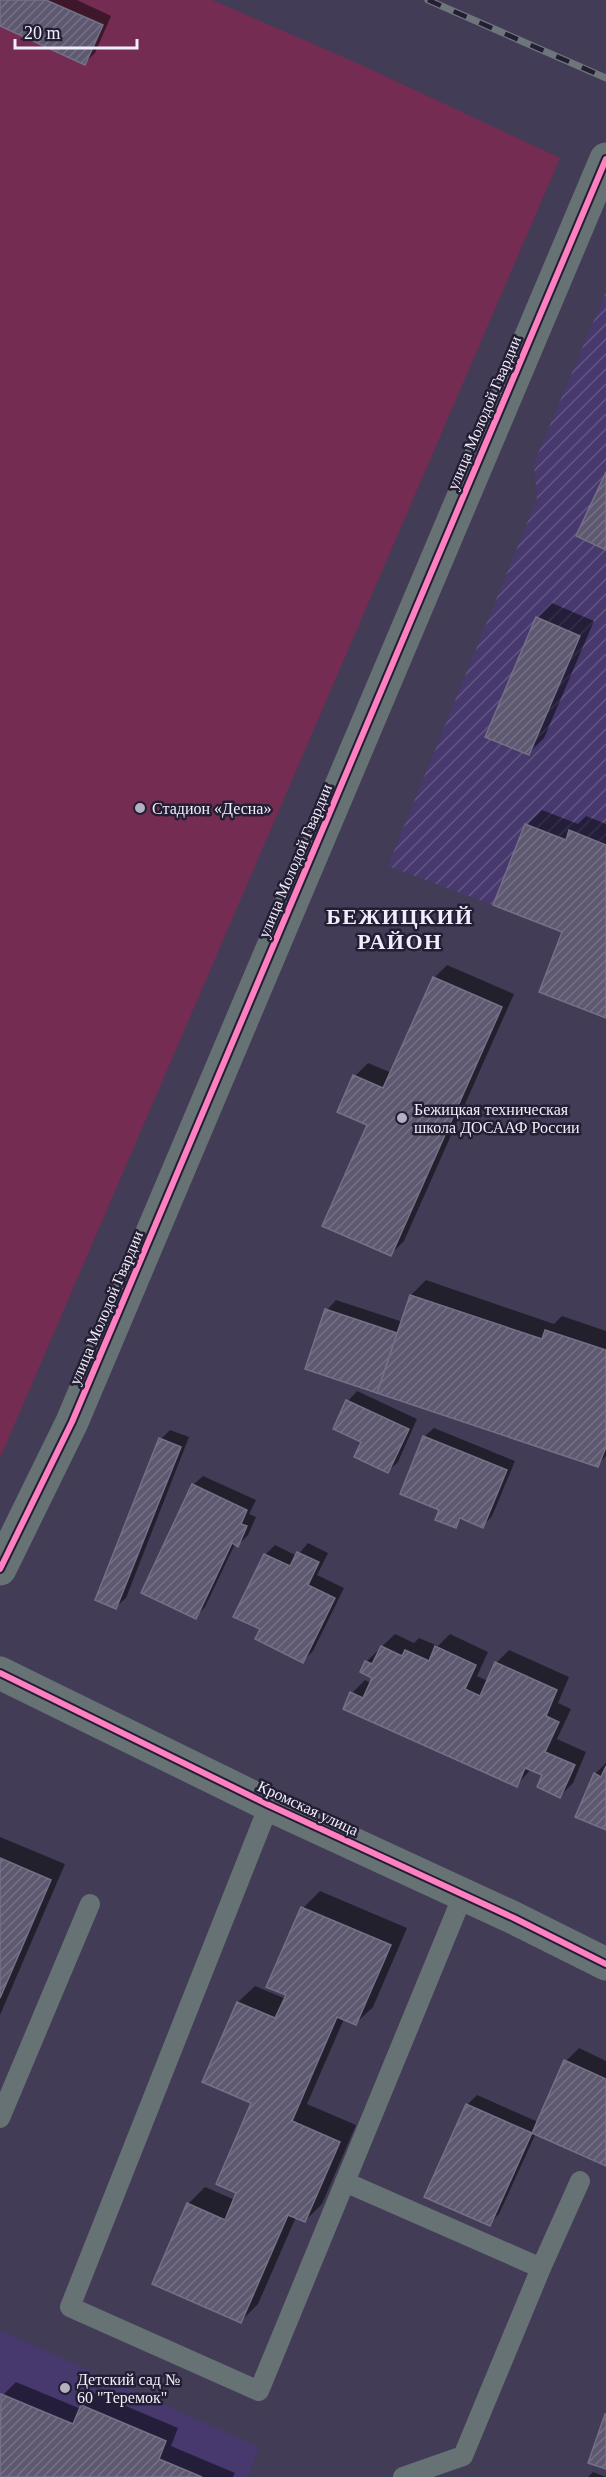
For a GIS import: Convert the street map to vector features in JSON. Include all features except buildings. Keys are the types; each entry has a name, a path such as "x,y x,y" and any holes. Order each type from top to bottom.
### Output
{"street":[{"name":"улица Молодой Гвардии","path":"0,1569 72,1422 606,159"},
{"name":"Кромская улица","path":"0,1673 269,1805 606,1964"}],"lane":[{"path":"269,1805 70,2307 259,2391 463,1895"},
{"path":"0,2118 90,1904"},
{"path":"402,2477 463,2456 541,2268 580,2181"},
{"path":"345,2182 541,2268"}],"shaded area":[{"name":"Стадион «Десна»","path":"0,0 212,0 357,63 560,158 0,1458"},
{"path":"606,292 606,931 493,905 388,866 537,499 534,463"},
{"name":"Детский сад № 60 \"Теремок\"","path":"0,2330 259,2447 248,2477 0,2477"}],"railway":[{"path":"428,0 606,78"}],"cycle path":[{"path":"0,1569 72,1422 606,159"},
{"path":"0,1673 269,1805 514,1918 606,1964"}],"place":[{"name":"Стадион «Десна»","path":"140,808"},
{"name":"Бежицкая техническая школа ДОСААФ России","path":"402,1118"},
{"name":"Детский сад № 60 \"Теремок\"","path":"65,2388"}],"district":[{"name":"БЕЖИЦКИЙ РАЙОН","path":"400,928"}]}
